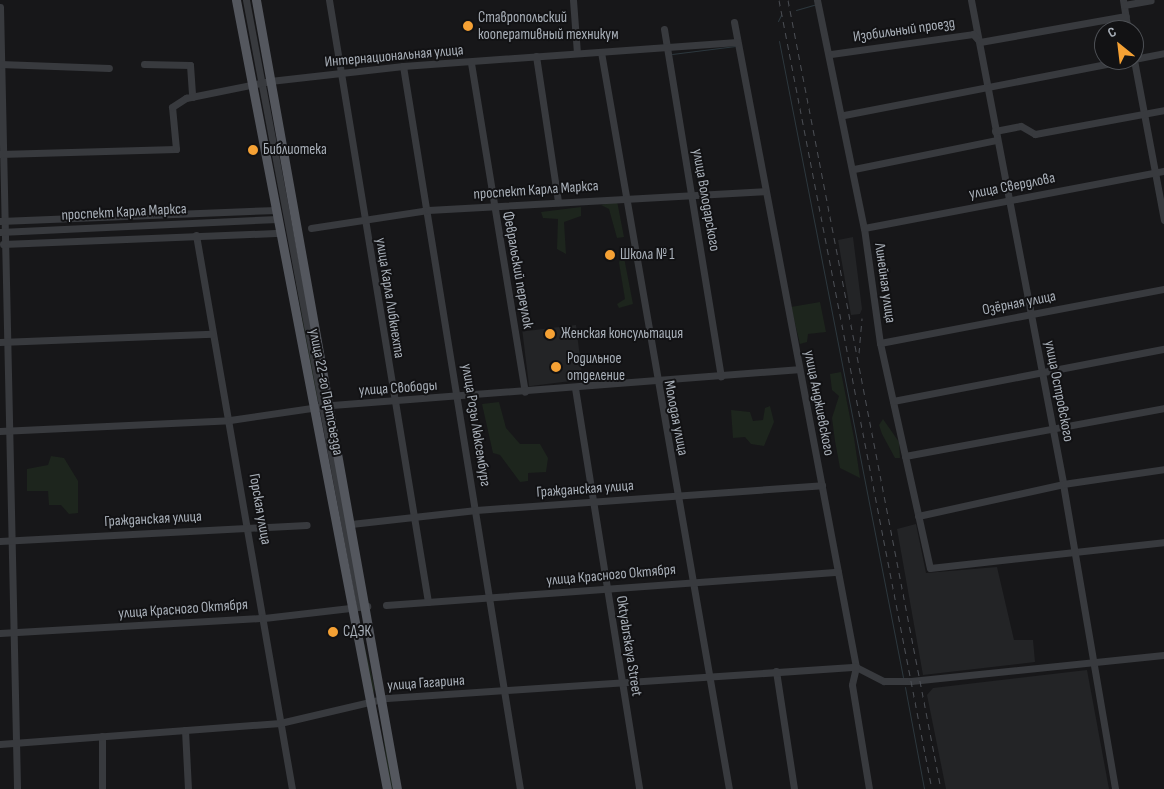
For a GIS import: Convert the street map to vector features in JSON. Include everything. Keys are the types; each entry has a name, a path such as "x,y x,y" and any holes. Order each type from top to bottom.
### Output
{"main road":[{"name":"улица 22-го Партсъезда","path":"236,0 262,83 360,608 384,699 397,789"},
{"name":"улица 22-го Партсъезда","path":"256,0 262,83 281,233 350,524 371,704 387,789"}],"street":[{"path":"246,0 262,83"},
{"name":"улица Карла Либкнехта","path":"329,0 340,73 346,83 358,153 354,174 411,517 428,602"},
{"path":"573,0 577,53"},
{"path":"818,1 826,0"},
{"name":"улица Островского","path":"971,0 1063,484 1115,789"},
{"path":"1127,20 1123,3 1151,0"},
{"name":"Линейная улица","path":"818,1 831,54 854,169 880,344 930,568 1075,552"},
{"path":"0,7 3,342 10,431 17,789"},
{"name":"Изобильный проезд","path":"831,54 972,34 980,42 1126,16"},
{"name":"улица Анджиевского","path":"734,22 763,191 822,485 856,667 852,685 869,789"},
{"name":"улица Володарского","path":"664,29 665,47 721,376"},
{"name":"Интернациональная улица","path":"192,97 262,83 403,66 470,64 536,56 737,42"},
{"name":"Молодая улица","path":"601,52 623,198 729,789"},
{"path":"1144,57 1164,53"},
{"path":"536,56 558,202"},
{"path":"0,64 109,68"},
{"path":"2,154 176,149 172,107 192,97 190,65 144,64"},
{"name":"Февральский переулок","path":"470,64 525,392"},
{"name":"улица Розы Люксембург","path":"403,66 428,210 456,398 492,598 504,692 520,789"},
{"path":"844,115 1094,66"},
{"path":"1136,70 1164,220"},
{"path":"995,130 1022,126 1035,134 1164,110"},
{"path":"854,169 997,140"},
{"name":"улица Свердлова","path":"864,228 1164,171"},
{"name":"проспект Карла Маркса","path":"311,228 428,210 763,191"},
{"name":"проспект Карла Маркса","path":"2,221 278,214"},
{"name":"проспект Карла Маркса","path":"2,232 278,214"},
{"name":"проспект Карла Маркса","path":"3,244 281,233"},
{"name":"Горская улица","path":"196,235 212,334 250,528 292,789"},
{"name":"Озёрная улица","path":"880,344 1164,289"},
{"path":"3,342 212,334"},
{"path":"893,401 1164,349"},
{"name":"улица Свободы","path":"0,431 230,420 322,407 393,403 798,370"},
{"name":"Oktyabrskaya Street","path":"575,388 594,502 620,682 639,789"},
{"path":"905,456 1164,408"},
{"path":"918,516 1063,484 1164,469"},
{"name":"Гражданская улица","path":"350,524 476,510 822,485"},
{"name":"Гражданская улица","path":"0,541 307,525"},
{"path":"1075,552 1164,542"},
{"name":"улица Красного Октября","path":"386,605 838,572"},
{"path":"360,608 376,691"},
{"name":"улица Красного Октября","path":"0,633 264,618 360,608"},
{"path":"856,667 884,681 909,681 1164,655"},
{"name":"улица Гагарина","path":"0,744 280,723 371,704 384,699 856,667"},
{"path":"776,671 794,789"},
{"path":"185,730 188,789"},
{"path":"102,736 102,789"}],"shaded area":[{"path":"617,201 624,237 617,238 609,209 601,205"},
{"path":"581,207 581,216 564,222 566,254 557,249 558,219 543,218 541,212"},
{"path":"853,237 862,309 860,314 851,315 838,240"},
{"path":"289,241 320,403 316,399"},
{"path":"622,247 633,304 619,308 617,304 625,299 619,263"},
{"path":"820,302 826,332 808,334 807,342 800,344 791,307"},
{"path":"576,325 583,380 529,386 522,332"},
{"path":"841,372 860,478 840,468 835,441 832,418 839,396 832,390 830,374"},
{"path":"499,402 506,428 520,444 540,444 548,458 546,472 528,473 528,481 520,482 500,455 493,453 482,404"},
{"path":"770,406 774,422 764,446 751,444 745,437 733,438 731,410 750,412 753,421 763,420 765,408"},
{"path":"883,419 899,442 900,458 895,458 882,434 879,425"},
{"path":"51,456 64,458 78,481 78,513 69,514 61,505 49,505 48,491 27,491 27,469 48,465"},
{"path":"916,524 926,573 997,567 1014,640 1033,640 1035,662 923,675 897,529"},
{"path":"356,609 375,689 373,693"},
{"path":"1087,670 1109,789 946,789 927,695 933,688"},
{"path":"380,712 394,789 390,789"}],"waterway":[{"path":"796,10 814,5"},
{"path":"778,21 781,15"},
{"path":"779,41 903,677"},
{"path":"672,54 735,46"},
{"path":"905,687 924,789"}],"railway":[{"path":"779,0 932,789"},
{"path":"788,0 941,789"},
{"path":"859,353 862,318"}],"place":[{"name":"Ставропольский кооперативный техникум","path":"468,26"},
{"name":"Библиотека","path":"253,150"},
{"name":"Школа № 1","path":"610,255"},
{"name":"Женская консультация","path":"550,334"},
{"name":"Родильное отделение","path":"556,367"},
{"name":"СДЭК","path":"333,632"}]}
